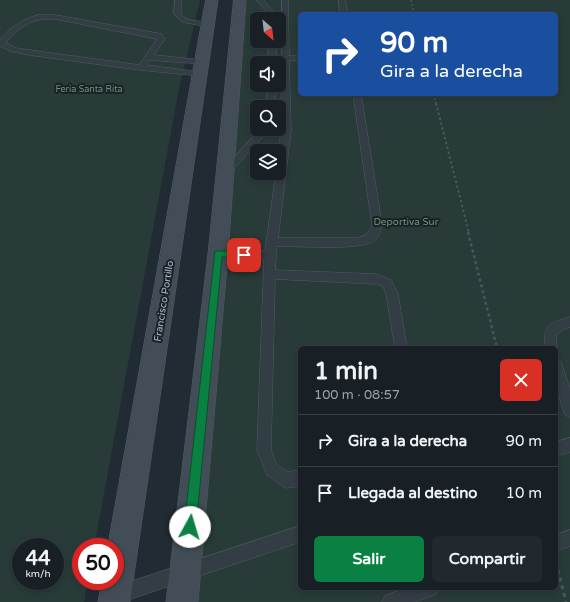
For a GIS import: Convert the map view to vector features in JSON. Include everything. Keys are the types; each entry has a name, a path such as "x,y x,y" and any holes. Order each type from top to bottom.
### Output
{"main road":[{"name":"Francisco Portillo","path":"114,599 212,0"},
{"path":"182,602 218,254 240,0"}],"lane":[{"path":"178,0 176,10 180,18 186,21 208,25"},
{"path":"260,0 270,12"},
{"path":"285,0 286,56"},
{"path":"342,0 344,12"},
{"path":"140,68 161,39 159,36 55,17 34,18 24,20 3,40 2,44 13,49 140,68 201,68"},
{"path":"148,57 201,68"},
{"path":"286,58 298,58"},
{"path":"286,92 286,131 270,256 264,450 272,470 286,480 298,478"},
{"path":"272,242 356,242 369,239 375,233 377,224 357,96"},
{"path":"225,173 259,136"},
{"path":"218,254 270,256"},
{"path":"269,274 375,278 387,283 392,294 401,346"},
{"path":"551,346 550,333 560,325 570,322"},
{"path":"558,372 570,410"},
{"path":"558,448 570,445"},
{"path":"114,599 185,572 298,535"},
{"path":"558,542 570,538"},
{"path":"391,602 424,590"}],"path":[{"path":"411,0 414,12"},
{"path":"434,96 497,346"},
{"path":"558,570 566,602"}],"green space":[{"name":"Feria Santa Rita","path":"0,0 200,0 179,89 96,538 72,538 72,590 86,590 84,602 0,602"},
{"name":"Deportiva Sur","path":"245,0 570,0 570,602 195,602"}],"route":[{"path":"190,527 218,254 244,255"}]}
